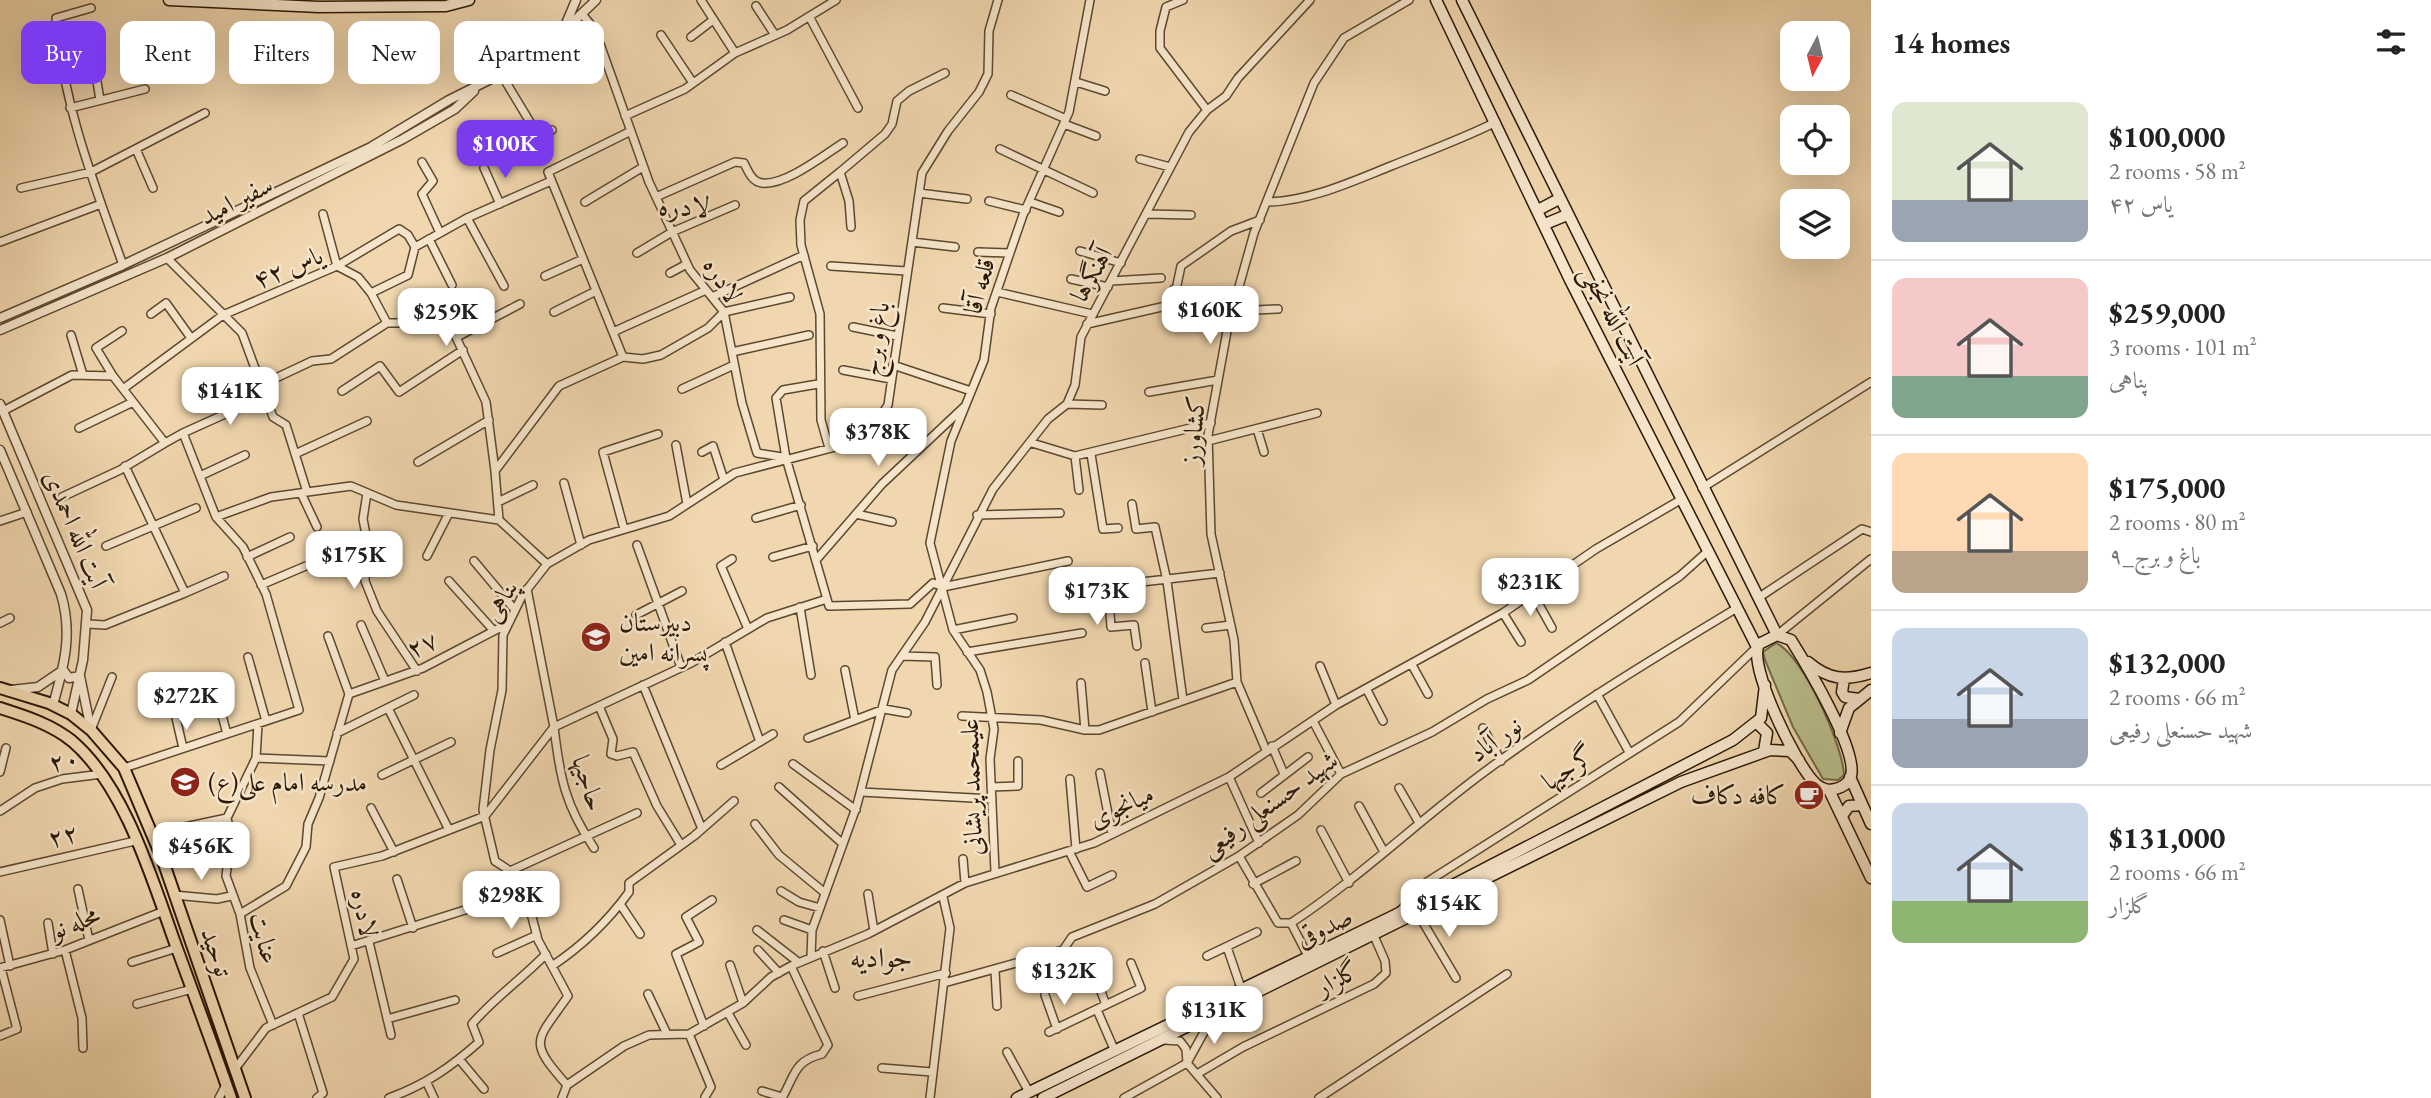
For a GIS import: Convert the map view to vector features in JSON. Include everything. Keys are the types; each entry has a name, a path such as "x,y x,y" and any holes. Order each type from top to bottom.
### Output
{"main road":[{"path":"169,0 319,7 446,6 469,0"},
{"name":"آیت الله نجفی","path":"1436,0 1757,647 1756,665 1765,685"},
{"name":"آیت الله نجفی","path":"1462,0 1777,635 1791,640 1802,657 1824,676 1844,679"},
{"path":"1538,210 1559,199"},
{"path":"1545,224 1567,215"},
{"path":"1747,627 1759,625 1766,615"},
{"path":"1757,647 1766,638 1777,635"},
{"path":"1802,657 1852,763 1850,777 1843,786 1829,790"},
{"path":"1859,699 1845,697 1842,692 1844,679 1871,673"},
{"path":"1765,685 1764,711 1756,722 1767,733 1764,751 1781,748 1790,751 1799,760"},
{"path":"1765,685 1799,760 1813,782 1829,790 1871,878"},
{"name":"توحید","path":"6,689 71,714 91,730 124,768 152,834 245,1098"},
{"path":"1840,733 1849,708 1871,690"},
{"name":"توحید","path":"0,708 35,719 72,741 102,774 135,841 163,911 231,1098"},
{"name":"صدوقی","path":"1017,1098 1395,915 1732,740 1756,722"},
{"name":"صدوقی","path":"1043,1098 1374,936 1655,794 1764,751"},
{"path":"1850,777 1871,824"},
{"path":"1842,816 1849,806 1863,805"},
{"path":"202,1017 215,1013"}],"street":[{"path":"567,21 576,0"},
{"name":"سفیر امید","path":"572,21 596,0"},
{"path":"701,0 735,53"},
{"path":"625,116 693,83 735,53 810,18 836,0"},
{"name":"باغ و برج","path":"547,564 581,545 669,516 735,473 866,439 888,405 922,173 979,92 988,74 989,31 998,0"},
{"name":"قلعه آقا","path":"943,587 930,543 951,441 984,360 991,314 1009,253 1065,121 1076,82 1090,0"},
{"path":"1183,0 1166,7 1160,31 1160,48 1207,110"},
{"name":"آهنگرها","path":"811,957 812,930 856,810 892,670 925,622 957,564 977,515 993,489 1032,443 1048,419 1067,404 1075,385 1081,337 1189,132 1207,110 1226,96 1238,78 1310,0"},
{"name":"کشاورز","path":"1284,774 1237,682 1231,625 1211,534 1208,441 1232,311 1260,220 1314,83 1343,38 1409,0"},
{"path":"756,6 775,35"},
{"path":"91,8 56,18 59,57 69,108 123,265"},
{"name":"لادره","path":"582,14 587,21"},
{"path":"810,18 858,108"},
{"path":"691,37 713,20"},
{"path":"661,35 693,83"},
{"name":"لادره","path":"604,56 643,167 672,232 687,264 724,312 734,365 757,453 786,458"},
{"path":"829,448 821,420 818,384 820,314 804,255 800,220 804,201 885,134 892,124 897,101 909,91 945,73"},
{"path":"1076,82 1105,91"},
{"path":"98,84 100,100"},
{"name":"سفیر امید","path":"3,317 123,265 371,147 449,100 483,84"},
{"path":"507,84 538,137"},
{"name":"سفیر امید","path":"0,330 167,258 403,139 455,109 479,86"},
{"path":"69,108 145,89"},
{"path":"1011,95 1096,136"},
{"path":"21,188 90,172 205,113"},
{"path":"1267,202 1291,201 1341,186 1459,140 1496,122"},
{"path":"523,146 552,130"},
{"path":"623,356 548,172 631,131"},
{"path":"656,197 735,162 744,163 752,178 761,183 779,180 843,144"},
{"path":"136,149 153,188"},
{"path":"1000,149 1093,193"},
{"path":"1140,159 1170,167"},
{"path":"422,162 433,181 422,194 440,233"},
{"path":"585,202 643,167"},
{"path":"484,168 500,204"},
{"path":"840,172 849,201 852,228"},
{"path":"415,247 467,218 551,181"},
{"path":"919,193 967,199"},
{"path":"989,201 1026,210"},
{"path":"1030,202 1059,212"},
{"path":"0,242 101,204"},
{"path":"637,253 672,232 735,205"},
{"path":"323,214 337,266 399,229 408,235 415,247 408,275 371,293 387,323"},
{"path":"1147,214 1191,215"},
{"path":"467,218 504,286"},
{"path":"1087,324 1166,306 1174,299 1174,289 1181,267 1231,231 1260,220"},
{"path":"429,239 452,285"},
{"path":"912,242 955,247"},
{"path":"1080,251 1121,263"},
{"path":"978,252 1009,253"},
{"path":"712,297 804,255"},
{"path":"167,258 242,333 273,417 286,425 304,492 317,527"},
{"path":"545,276 583,258"},
{"path":"670,273 687,264"},
{"name":"یاس ۴۲","path":"123,389 223,315 337,266 358,277 371,293"},
{"path":"831,267 906,271"},
{"path":"1071,279 1110,284 1161,278"},
{"path":"1174,289 1232,311 1278,309"},
{"path":"612,332 706,290"},
{"path":"554,312 596,291"},
{"path":"997,292 1092,314"},
{"path":"495,471 559,386 623,356 643,359 661,355 708,328 724,312 790,297"},
{"path":"150,314 166,303 191,338"},
{"path":"216,517 271,497 351,486 396,505 499,520 486,402 443,309 433,303 398,323 387,323 331,359 312,361 261,385"},
{"path":"457,337 520,304"},
{"path":"943,309 991,314"},
{"path":"3,317 12,324"},
{"path":"853,327 897,336"},
{"path":"122,331 96,348 113,376 165,443"},
{"path":"71,335 83,375"},
{"path":"732,352 809,335"},
{"path":"342,391 380,366 400,392 463,350"},
{"path":"682,389 734,365"},
{"path":"893,365 971,390"},
{"path":"843,370 891,379"},
{"path":"1,408 72,375 113,376"},
{"path":"1149,392 1218,380"},
{"path":"1702,488 1871,382"},
{"path":"818,384 783,390 776,398 786,458 829,606 910,604 933,583 943,587 1068,561"},
{"path":"62,496 125,466 183,433 265,396"},
{"path":"79,428 133,402"},
{"path":"817,559 882,484 967,404"},
{"path":"1067,404 1102,405"},
{"name":"آیت الله احمدی","path":"1,408 81,594 88,624 71,714"},
{"path":"1208,441 1317,413"},
{"path":"418,462 489,420"},
{"path":"295,454 367,421"},
{"path":"1032,443 1075,456 1211,423"},
{"path":"1257,429 1264,452"},
{"path":"124,768 299,710 261,585 247,557 216,517 183,433"},
{"path":"624,529 603,452 658,434"},
{"path":"676,445 687,504"},
{"path":"702,452 713,446 724,480"},
{"name":"آیت الله احمدی","path":"0,450 68,616 67,648 53,705"},
{"path":"1091,454 1103,529 1118,528"},
{"path":"200,476 245,455"},
{"path":"1075,456 1079,490"},
{"path":"125,466 185,593"},
{"path":"564,483 581,545"},
{"path":"498,502 533,485"},
{"path":"367,493 363,519 367,540 365,581 377,611 417,671"},
{"name":"میانجوی","path":"567,1085 624,1046 649,1035 689,1034 728,1013 779,973 795,964 874,931 943,897 965,883 995,871 1072,850 1112,834 1229,777 1336,705 1503,613 1596,550 1682,499"},
{"path":"1132,504 1136,529 1155,527 1167,581 1184,700"},
{"path":"757,518 801,505"},
{"path":"106,546 196,508"},
{"path":"0,521 27,512"},
{"path":"427,556 449,513"},
{"path":"977,515 1060,513"},
{"path":"856,514 892,522"},
{"name":"پناهی","path":"499,520 547,564 527,589 503,635 502,690 490,750 485,816 495,860 522,878 525,891"},
{"path":"1758,598 1862,529 1871,532"},
{"path":"247,557 290,537"},
{"path":"261,585 367,540"},
{"path":"637,545 681,667"},
{"path":"773,557 813,546"},
{"name":"شهید حسنعلی رفیعی","path":"944,983 1063,950 1072,937 1155,904 1259,843 1298,815 1341,774 1432,732 1487,699 1528,680 1680,576 1708,551"},
{"path":"732,559 721,566 748,629"},
{"path":"1777,635 1871,559"},
{"path":"474,561 515,610"},
{"path":"1098,587 1220,573"},
{"path":"88,624 106,625 225,576"},
{"path":"449,581 494,631"},
{"path":"1108,586 1111,627 1134,625 1137,646"},
{"name":"علیمحمد پریشانی","path":"943,587 953,630 980,670 991,717 995,871"},
{"path":"527,589 554,727"},
{"path":"636,615 682,591"},
{"path":"1533,594 1552,628"},
{"path":"485,816 554,727 681,667 766,618 827,599"},
{"path":"800,607 811,676"},
{"name":"نور آباد","path":"1291,923 1349,883 1418,821 1501,761 1597,694 1737,608"},
{"path":"1503,613 1521,642"},
{"path":"0,623 10,618"},
{"path":"953,630 1013,618"},
{"name":"۲۷","path":"349,694 417,671 509,623"},
{"path":"361,625 385,681"},
{"path":"1206,628 1231,625"},
{"path":"967,652 1083,633"},
{"path":"240,914 277,894 299,864 306,847 308,824 349,694 328,636"},
{"path":"725,642 760,742"},
{"name":"گرجیها","path":"1395,915 1427,882 1679,722 1757,647"},
{"path":"902,656 935,657 937,685"},
{"path":"247,657 267,721"},
{"path":"1145,663 1152,712"},
{"path":"1412,665 1428,694"},
{"path":"1320,666 1336,705"},
{"path":"6,689 38,687 63,670 69,678 80,676"},
{"path":"845,670 855,720"},
{"name":"آیت الله احمدی","path":"80,676 91,730"},
{"path":"91,730 112,677"},
{"path":"962,716 1041,720 1085,730 1099,730 1237,682"},
{"path":"1081,683 1085,730"},
{"path":"643,685 702,829"},
{"path":"214,686 228,734"},
{"path":"1367,690 1383,721"},
{"path":"170,692 183,748"},
{"path":"1597,694 1629,752"},
{"path":"337,733 414,695"},
{"path":"599,706 613,739 611,754 617,756 633,752 657,806 681,845"},
{"path":"388,708 449,830"},
{"path":"808,738 884,709 907,713"},
{"path":"1313,721 1341,774"},
{"path":"152,834 227,818 256,758 258,724"},
{"name":"حاجیها","path":"554,727 560,778 585,835 594,848"},
{"path":"1483,728 1501,761"},
{"path":"721,765 774,734"},
{"path":"382,775 451,742"},
{"path":"0,772 6,748"},
{"path":"1261,793 1307,757"},
{"path":"256,758 330,761"},
{"path":"991,787 1018,786 1017,761"},
{"path":"793,764 856,810"},
{"path":"1100,773 1112,834"},
{"name":"۲۰","path":"0,811 35,788 62,779 102,774"},
{"path":"1229,777 1259,843"},
{"path":"1070,779 1072,850 1087,887 1112,875"},
{"path":"779,787 843,844"},
{"path":"1399,788 1418,821"},
{"path":"861,792 992,799"},
{"path":"552,966 576,950 620,904 629,892 629,883 702,829 734,801"},
{"path":"1359,806 1384,852"},
{"path":"371,808 394,852"},
{"path":"510,871 637,813"},
{"name":"لادره","path":"235,1069 266,1028 332,997 354,959 334,867 394,852 485,816"},
{"name":"عنایت","path":"227,818 231,837 226,876 240,914 250,968 273,1025"},
{"path":"755,824 779,855 825,893"},
{"path":"1321,830 1349,883"},
{"name":"۲۲","path":"0,872 135,841"},
{"path":"1239,856 1278,923 1291,923 1309,958"},
{"path":"963,859 965,883"},
{"path":"1253,884 1296,860"},
{"path":"397,879 413,928"},
{"path":"78,889 89,940"},
{"path":"351,946 525,891 537,935 568,996 540,1037 541,1057 567,1085 562,1098"},
{"path":"781,891 799,902 820,908"},
{"path":"868,894 874,931"},
{"path":"174,895 217,899 231,895"},
{"path":"930,1098 950,929 943,897"},
{"path":"704,1026 676,954 699,942 686,917 712,900"},
{"path":"620,904 640,934"},
{"name":"محله نو","path":"4,967 65,950 163,911"},
{"path":"1418,914 1456,978"},
{"path":"0,920 4,967 17,1029 0,1037"},
{"path":"784,920 812,930"},
{"path":"48,923 53,954"},
{"path":"757,930 795,964 828,1045 822,1054 805,1059 799,1065 782,1098 775,1092 762,1091"},
{"path":"1207,956 1257,932"},
{"path":"497,953 537,935"},
{"name":"گلزار","path":"1197,1074 1243,1046 1374,984 1386,973 1385,961 1374,936"},
{"path":"369,942 391,1035"},
{"path":"1227,947 1242,991"},
{"path":"132,962 177,948"},
{"path":"65,950 82,1018 83,1048"},
{"path":"758,950 779,973"},
{"path":"823,951 835,988"},
{"path":"390,1098 427,1083 479,1042 472,1024 487,1007 521,981 546,954"},
{"path":"1045,995 1053,1031 1141,988 1131,963"},
{"path":"730,965 743,1003"},
{"path":"1093,970 1105,1005"},
{"path":"995,971 997,1006"},
{"path":"858,996 946,973"},
{"path":"1319,1098 1507,974"},
{"path":"137,1004 192,989"},
{"path":"648,993 667,1034"},
{"path":"387,1019 454,1000"},
{"path":"1097,1010 1114,1049"},
{"path":"1124,1098 1187,1063 1215,1012"},
{"path":"298,1013 323,1093 317,1098"},
{"path":"728,1013 746,1045"},
{"path":"689,1034 711,1087 705,1097"},
{"path":"1158,1041 1180,1041 1186,1049 1187,1063 1217,1098"},
{"path":"1007,1052 1029,1092"},
{"path":"459,1059 484,1089"},
{"path":"882,1068 932,1072"},
{"path":"427,1083 434,1098"},
{"path":"219,1098 226,1084"}],"green space":[{"path":"1776,643 1787,651 1798,665 1820,703 1842,761 1844,775 1838,780 1823,779 1793,727 1763,652"}],"place":[{"name":"دبیرستان پسرانه امین","path":"596,637"},
{"name":"مدرسه امام علی(ع)","path":"185,782"},
{"name":"کافه دکاف","path":"1809,795"}],"district":[{"name":"لادره","path":"684,206"},
{"name":"جوادیه","path":"881,957"}]}
